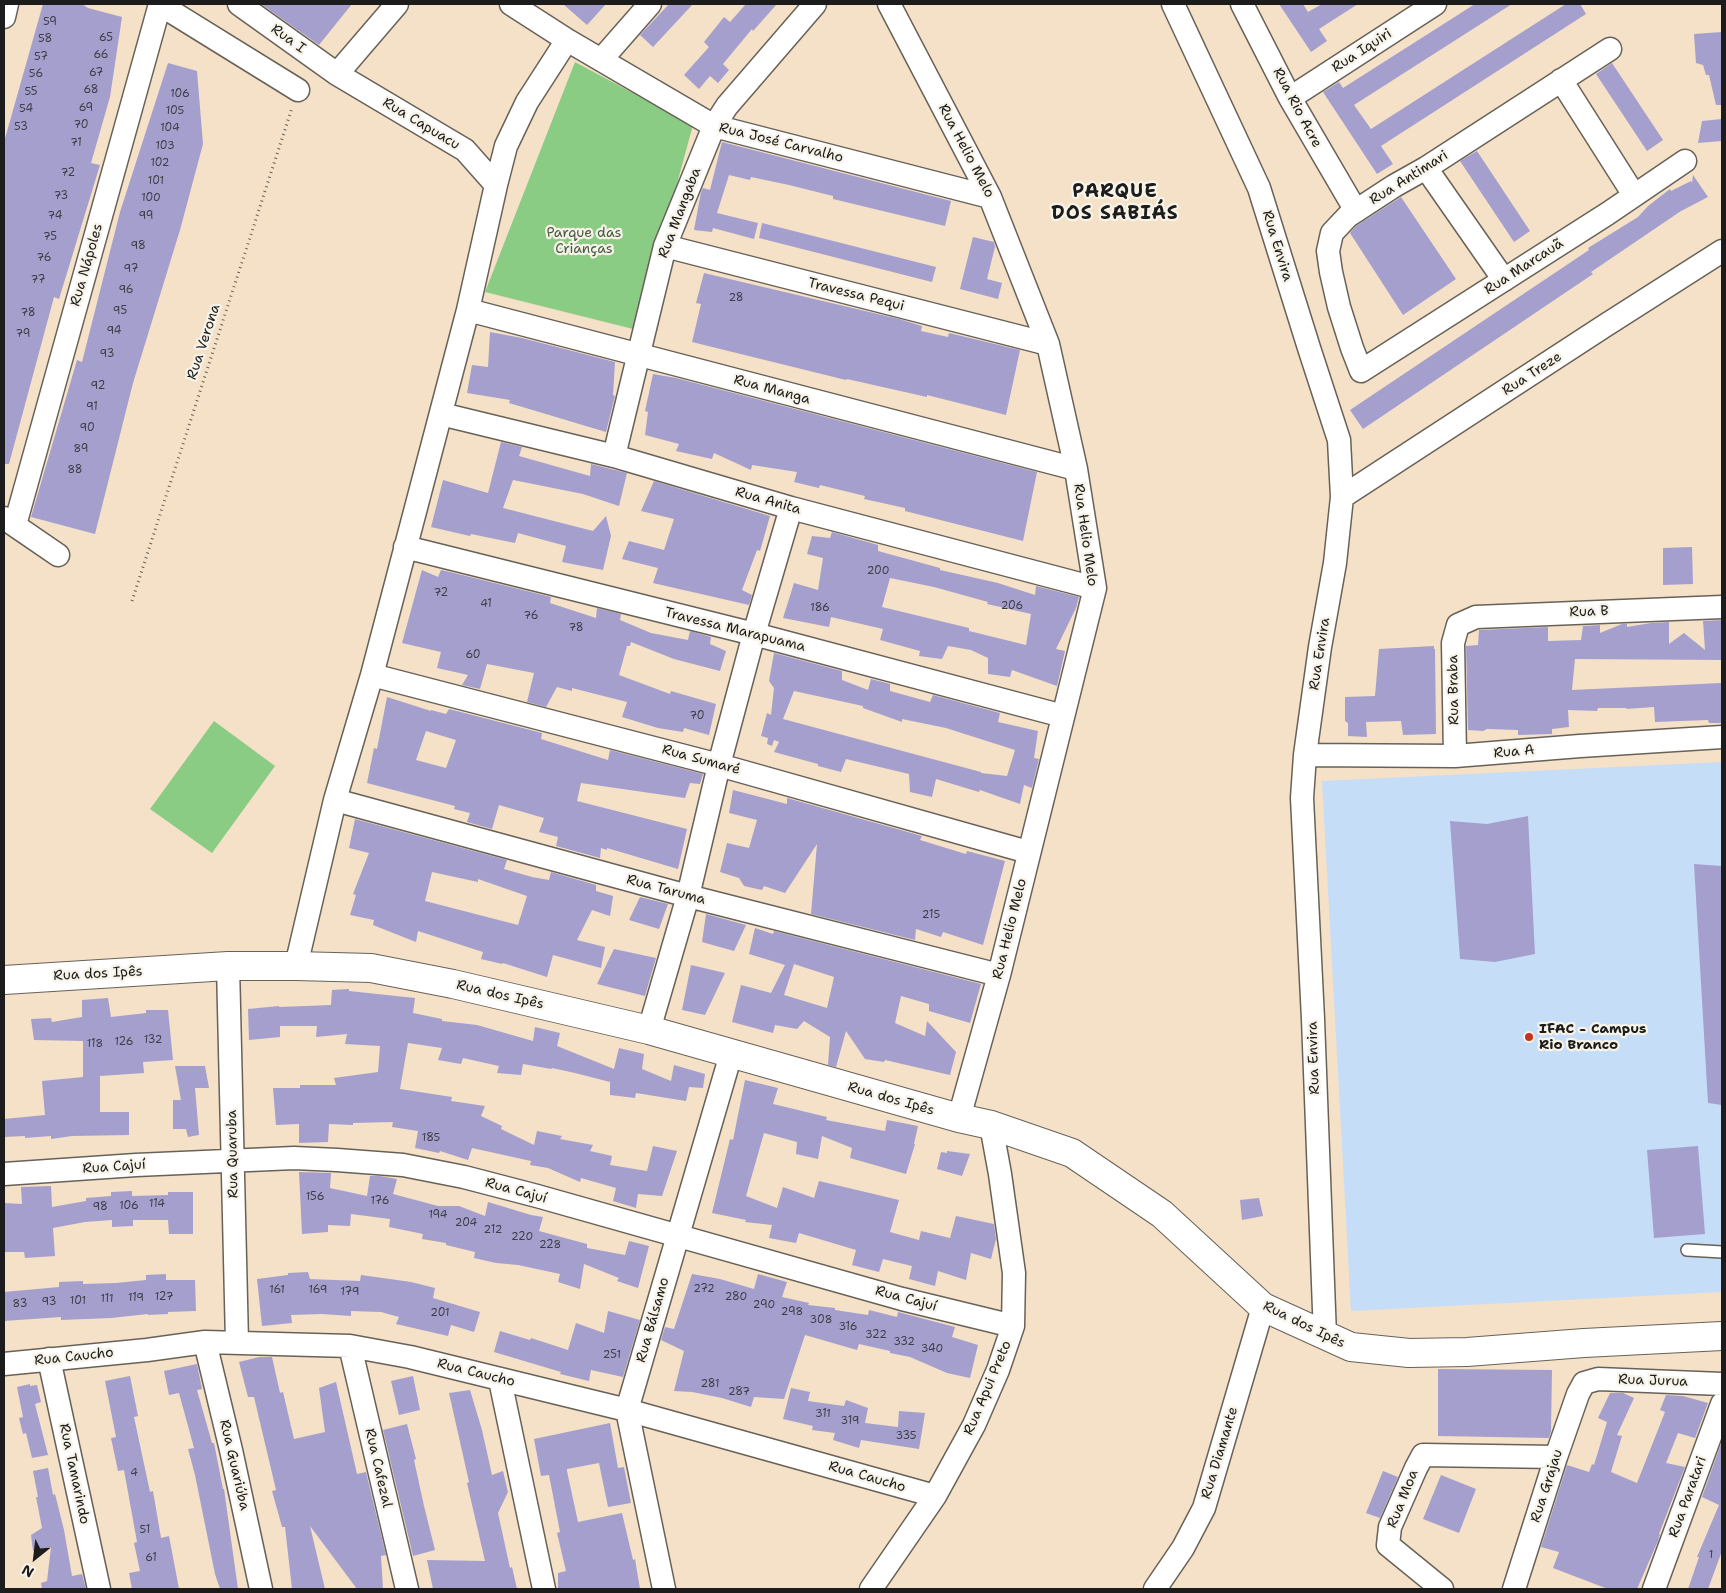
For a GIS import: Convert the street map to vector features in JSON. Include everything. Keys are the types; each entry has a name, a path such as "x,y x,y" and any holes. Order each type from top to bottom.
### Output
{"street":[{"path":"160,4 298,90"},
{"name":"Rua Nápoles","path":"9,521 160,4"},
{"path":"337,74 397,4"},
{"name":"Rua José Carvalho","path":"511,4 567,40 714,126 990,197"},
{"path":"601,60 650,4"},
{"name":"Rua Mangaba","path":"614,456 665,246 714,126 727,106 815,4"},
{"name":"Rua Helio Melo","path":"889,4 990,197 1048,344 1076,469 1095,588 999,975 959,1118"},
{"name":"Rua Envira","path":"1173,4 1259,188 1308,348 1339,440 1342,497 1335,563 1304,755 1302,806 1313,1018 1325,1336"},
{"name":"Rua Rio Acre","path":"1242,4 1290,98 1356,211"},
{"name":"Rua Iquiri","path":"1290,98 1435,4"},
{"name":"Rua I","path":"246,6 337,74"},
{"path":"296,966 335,800 372,675 468,310 506,146 527,102 567,40"},
{"name":"Rua Antimari","path":"1361,371 1339,307 1328,251 1332,233 1342,221 1356,211 1610,49"},
{"name":"Rua Capuacu","path":"337,74 465,150 496,185"},
{"path":"1561,80 1634,196"},
{"name":"Rua Marcauã","path":"1361,371 1634,196 1685,161"},
{"path":"1426,168 1504,280"},
{"name":"Travessa Pequi","path":"665,246 1048,344"},
{"name":"Rua Treze","path":"1342,497 1722,251"},
{"name":"Rua Manga","path":"468,310 1076,469"},
{"name":"Rua Anita","path":"441,414 614,456 791,508 1095,588"},
{"path":"648,1030 688,896 719,765 754,634 791,508"},
{"path":"9,521 58,555"},
{"name":"Travessa Marapuama","path":"405,547 754,634 1063,716"},
{"name":"Rua B","path":"1458,625 1476,617 1722,607"},
{"name":"Rua Braba","path":"1455,756 1453,643 1458,625"},
{"name":"Rua Sumaré","path":"372,675 719,765 1028,852"},
{"name":"Rua A","path":"1304,755 1455,756 1722,737"},
{"name":"Rua Taruma","path":"335,800 688,896 999,975"},
{"name":"Rua dos Ipês","path":"4,980 228,966 296,966 371,968 453,984 648,1030 959,1118 990,1125 1072,1153 1162,1214 1264,1307 1351,1347 1409,1353 1467,1352 1584,1343 1722,1336"},
{"name":"Rua Quaruba","path":"228,966 237,1342"},
{"name":"Rua Bálsamo","path":"664,1589 627,1410 731,1054"},
{"name":"Rua Apui Preto","path":"871,1589 936,1496 974,1425 998,1370 1013,1326 1014,1273 1000,1174 990,1125"},
{"name":"Rua Cajuí","path":"4,1174 233,1160 320,1159 403,1165 464,1177 902,1299 1013,1326"},
{"name":"Rua Diamante","path":"1155,1589 1183,1548 1204,1508 1264,1307"},
{"name":"Rua Caucho","path":"4,1364 205,1342 350,1346 410,1357 627,1410 936,1496"},
{"name":"Rua Guariúba","path":"205,1342 261,1589"},
{"name":"Rua Cafezal","path":"350,1346 407,1589"},
{"name":"Rua Tamarindo","path":"50,1360 99,1589"},
{"name":"Rua Jurua","path":"1584,1383 1598,1379 1722,1384"},
{"path":"500,1380 544,1589"},
{"name":"Rua Grajau","path":"1514,1589 1556,1457 1578,1394 1584,1383"},
{"name":"Rua Paratari","path":"1654,1589 1722,1404"},
{"name":"Rua Moa","path":"1442,1589 1388,1545 1390,1527 1423,1456 1556,1457"}],"lane":[{"path":"1687,1250 1722,1252"}],"path":[{"name":"Rua Verona","path":"132,601 298,90"}],"shaded area":[{"name":"IFAC - Campus Rio Branco","path":"1722,762 1722,1292 1351,1311 1322,781"}],"green space":[{"name":"Parque das Crianças","path":"575,62 693,125 637,330 485,292"},
{"path":"214,721 275,766 212,853 150,809"}],"building":[{"path":"43,4 82,4 88,8 122,17 110,97 91,163 100,165 59,299 54,297 9,464 4,464 4,142"},
{"path":"261,4 352,4 319,45"},
{"path":"563,4 606,4 587,25"},
{"path":"669,4 693,4 653,47 640,35"},
{"path":"746,4 777,4 753,31 752,29 723,64 729,70 718,83 710,76 699,89 684,75 709,47 704,42 724,17 730,22"},
{"path":"1279,4 1303,4 1308,12 1322,4 1358,4 1319,29 1327,41 1311,52"},
{"path":"1475,4 1512,4 1354,105 1371,129 1566,4 1580,4 1586,14 1381,146 1393,164 1377,174 1323,92 1339,82 1343,88"},
{"path":"1722,32 1722,105 1716,105 1709,75 1706,75 1703,65 1696,63 1694,34"},
{"path":"168,63 197,71 203,144 180,230 133,383 95,534 31,517 77,360 82,362 120,212"},
{"path":"1612,63 1663,140 1647,151 1596,74"},
{"path":"1722,119 1722,141 1698,143 1702,121"},
{"path":"722,142 951,201 945,226 833,199 833,196 789,185 751,177 750,180 729,175 717,213 758,223 754,239 713,228 712,232 694,230 701,192 703,188 710,190"},
{"path":"1477,151 1530,231 1514,242 1460,161"},
{"path":"1693,175 1708,197 1681,211 1591,272 1593,274 1363,429 1350,410 1589,250 1588,248 1638,217 1648,206 1670,189 1671,191 1691,181 1692,183"},
{"path":"1401,197 1456,279 1403,315 1350,233 1356,226"},
{"path":"762,223 936,267 932,282 759,238"},
{"path":"973,237 994,242 995,247 987,279 1002,283 998,299 960,289"},
{"path":"704,273 899,319 922,326 921,331 948,337 949,333 1020,350 1006,415 927,395 927,397 846,380 692,342 701,304 696,303"},
{"path":"490,332 522,338 615,362 613,395 615,396 606,432 509,403 510,400 467,393 472,365 488,367"},
{"path":"653,374 676,378 1037,472 1023,541 905,511 905,508 864,499 865,496 820,485 819,488 794,482 797,472 752,465 751,470 714,453 712,459 676,451 679,444 645,435 648,412 645,411"},
{"path":"501,442 522,447 519,456 590,476 591,464 627,473 619,506 583,494 513,480 503,508 593,531 606,516 611,536 603,570 562,562 566,546 518,533 515,543 471,534 470,536 431,527 443,480 488,493"},
{"path":"654,481 770,516 760,551 757,550 742,590 752,595 749,605 653,583 658,568 622,559 629,541 664,550 674,519 641,511"},
{"path":"832,532 878,545 878,551 940,568 940,570 998,583 1035,595 1036,586 1079,597 1076,608 1056,649 1065,651 1057,686 1012,670 1010,677 988,674 988,658 971,650 948,646 942,659 919,656 920,651 880,640 883,629 831,617 829,627 783,618 794,583 818,590 823,558 807,554 812,536 830,538","holes":["890,578 934,587 988,602 987,604 1031,614 1026,645 969,631 969,628 882,607"]},
{"path":"1692,547 1693,584 1663,585 1663,548"},
{"path":"422,570 438,577 441,570 551,597 550,603 596,618 597,608 621,614 620,620 651,633 688,640 690,631 711,637 710,644 726,651 720,671 674,659 631,642 630,646 627,646 619,675 670,694 671,691 716,704 709,735 684,728 683,732 658,728 622,717 627,702 572,688 572,691 557,687 546,707 527,702 534,673 487,664 480,689 462,685 468,675 437,668 441,652 402,643"},
{"path":"1722,620 1722,660 1575,659 1572,690 1722,683 1722,723 1709,723 1708,720 1655,722 1654,707 1598,708 1597,711 1568,710 1569,727 1552,729 1552,734 1518,735 1518,730 1468,730 1466,646 1478,645 1479,630 1548,627 1548,641 1581,640 1583,626 1600,625 1600,633 1622,624 1627,624 1627,627 1669,622 1669,644 1684,633 1705,650 1703,621"},
{"path":"1434,646 1436,734 1403,735 1401,721 1366,722 1367,737 1348,736 1348,723 1345,721 1345,697 1375,696 1379,649"},
{"path":"774,653 842,671 842,680 868,690 871,679 890,684 890,691 930,702 933,695 1000,713 998,722 1038,731 1034,758 1039,759 1032,788 1024,785 1020,804 980,790 979,792 936,779 932,797 910,792 909,774 846,759 841,772 774,752 779,742 774,740 772,746 767,744 768,738 761,736 767,713 771,715 774,688 769,681","holes":["794,691 863,706 863,708 902,722 902,719 946,728 1015,750 1007,776 981,773 783,719"]},
{"path":"387,697 431,711 446,714 449,709 542,733 541,739 608,760 610,750 703,774 700,784 690,783 685,798 581,783 577,801 687,829 678,869 607,848 607,850 601,848 600,858 556,846 558,837 539,832 544,818 499,805 492,829 467,822 470,813 454,809 455,806 367,783 374,748 377,749","holes":["426,731 456,740 446,768 416,760"]},
{"path":"733,790 787,804 787,798 922,836 920,840 966,854 967,851 1005,861 983,945 943,932 941,937 916,929 915,940 811,914 817,844 785,893 764,886 762,890 744,886 739,878 720,872 727,843 749,848 757,820 729,813"},
{"path":"1528,816 1535,954 1495,962 1460,959 1450,821 1487,824"},
{"path":"355,819 507,860 504,869 532,877 549,880 551,872 596,885 596,891 613,896 610,916 592,910 577,940 605,947 601,968 553,955 547,977 503,963 481,959 483,952 418,931 416,942 373,925 374,920 350,915 356,895 353,894 369,853 349,848","holes":["432,872 478,882 478,879 527,896 518,925 425,901"]},
{"path":"1694,864 1722,866 1722,1105 1708,1103"},
{"path":"640,897 668,904 659,929 629,920"},
{"path":"706,914 746,925 734,951 702,942"},
{"path":"755,928 773,934 774,931 981,984 970,1023 929,1011 929,1004 901,996 895,1023 925,1036 927,1021 956,1052 950,1075 885,1060 884,1062 865,1059 846,1031 836,1067 828,1065 830,1037 804,1021 797,1029 775,1025 773,1033 732,1022 741,985 771,993 785,965 749,954","holes":["794,964 834,977 827,1008 784,995"]},
{"path":"614,949 656,958 645,996 597,984"},
{"path":"691,965 725,973 705,1015 682,1010"},
{"path":"349,989 349,991 415,998 413,1013 442,1019 442,1021 477,1025 533,1041 535,1027 560,1033 557,1046 614,1069 619,1048 644,1054 642,1069 671,1081 674,1065 705,1074 703,1088 689,1087 686,1101 636,1093 635,1098 610,1095 610,1082 575,1073 523,1064 521,1075 497,1073 499,1066 463,1058 461,1064 438,1060 442,1048 408,1043 400,1089 452,1097 451,1101 485,1106 481,1116 502,1126 501,1129 534,1145 537,1131 562,1136 560,1139 593,1145 590,1151 612,1156 610,1165 647,1171 653,1146 677,1151 662,1196 638,1194 636,1208 613,1201 616,1188 581,1178 580,1182 548,1168 530,1165 531,1161 472,1148 468,1160 440,1151 439,1153 415,1148 418,1131 392,1127 393,1122 353,1123 353,1125 329,1124 328,1142 299,1143 299,1124 276,1125 273,1088 300,1088 300,1085 336,1085 334,1078 378,1072 380,1046 345,1044 347,1034 316,1037 317,1026 280,1026 280,1037 249,1040 248,1009 279,1006 331,1005 332,990"},
{"path":"108,998 111,1017 146,1013 146,1010 168,1010 173,1060 143,1062 144,1073 100,1076 100,1112 129,1112 129,1135 72,1136 51,1139 51,1136 4,1137 4,1119 45,1115 42,1081 83,1077 83,1041 34,1040 31,1019 51,1018 52,1022 82,1017 82,1000"},
{"path":"175,1066 205,1066 209,1088 195,1088 199,1135 188,1137 186,1129 173,1129 173,1100 181,1100"},
{"path":"745,1080 778,1088 773,1104 827,1117 826,1120 885,1131 887,1120 918,1126 906,1174 850,1158 852,1148 822,1136 818,1159 796,1154 797,1142 764,1133 746,1196 777,1208 783,1187 814,1198 819,1181 899,1200 890,1232 919,1240 921,1231 950,1238 956,1216 994,1224 996,1239 991,1259 971,1253 966,1280 938,1271 935,1286 909,1279 912,1266 883,1259 879,1272 852,1265 856,1250 799,1233 796,1243 769,1238 772,1225 745,1222 746,1220 712,1213 730,1139 733,1140"},
{"path":"1698,1146 1705,1234 1654,1238 1647,1150"},
{"path":"947,1151 970,1154 962,1176 937,1169 941,1152 947,1153"},
{"path":"299,1172 331,1173 330,1188 367,1196 370,1176 397,1179 393,1194 438,1206 459,1206 485,1216 488,1202 543,1217 539,1231 587,1244 587,1248 625,1255 629,1241 649,1246 638,1288 617,1281 619,1278 584,1264 580,1289 558,1282 560,1274 474,1258 475,1252 446,1245 446,1243 422,1239 423,1234 389,1227 390,1219 351,1214 350,1226 328,1225 328,1232 302,1234"},
{"path":"51,1186 52,1207 86,1201 86,1198 111,1196 111,1192 132,1191 132,1196 168,1195 168,1192 193,1192 193,1234 169,1234 168,1220 133,1220 133,1226 112,1227 112,1220 85,1222 53,1228 55,1256 25,1258 24,1252 4,1252 4,1203 22,1204 21,1187"},
{"path":"1259,1198 1263,1216 1242,1220 1240,1200"},
{"path":"308,1272 310,1279 360,1281 361,1275 411,1282 435,1288 433,1298 480,1312 474,1332 451,1325 448,1336 396,1324 399,1317 381,1312 351,1311 351,1316 322,1314 291,1315 292,1323 262,1326 257,1279 288,1275 288,1273"},
{"path":"166,1274 166,1280 195,1280 196,1311 111,1318 61,1320 61,1317 4,1321 4,1292 59,1287 59,1282 83,1281 83,1284 116,1283 146,1280 146,1275"},
{"path":"692,1274 720,1279 754,1289 758,1274 787,1282 782,1297 809,1303 808,1305 868,1315 869,1310 897,1317 898,1312 955,1327 952,1337 978,1345 970,1378 947,1373 910,1357 890,1353 890,1351 859,1344 857,1350 805,1335 784,1399 754,1397 751,1407 722,1398 692,1392 674,1391 684,1351 661,1340 665,1327 674,1329"},
{"path":"608,1311 640,1320 623,1377 591,1370 589,1381 560,1374 561,1372 494,1352 500,1331 530,1340 531,1338 568,1350 576,1323 604,1333"},
{"path":"259,1357 272,1357 280,1393 283,1392 294,1439 325,1432 319,1388 336,1382 357,1474 366,1472 386,1555 381,1556 383,1589 357,1589 310,1526 325,1589 292,1589 285,1527 282,1527 272,1491 276,1490 254,1397 248,1397 239,1362"},
{"path":"197,1364 202,1389 197,1390 212,1443 214,1443 224,1489 238,1589 220,1589 215,1574 188,1449 194,1448 179,1393 169,1395 164,1371"},
{"path":"1438,1369 1552,1370 1551,1431 1549,1438 1438,1436"},
{"path":"130,1376 138,1416 134,1417 150,1492 153,1491 161,1538 169,1536 179,1589 132,1589 129,1573 140,1571 134,1543 137,1542 124,1470 118,1471 111,1438 116,1437 105,1381"},
{"path":"413,1376 420,1410 399,1415 391,1381"},
{"path":"30,1384 30,1386 37,1385 41,1402 35,1404 48,1455 32,1458 26,1433 23,1434 19,1418 23,1417 17,1387"},
{"path":"791,1388 810,1392 808,1401 844,1406 846,1400 868,1408 865,1423 898,1427 899,1411 925,1413 919,1449 861,1440 859,1448 833,1440 835,1433 812,1430 813,1426 783,1419"},
{"path":"470,1390 482,1430 492,1475 503,1471 508,1492 498,1513 510,1568 512,1567 517,1589 433,1589 427,1560 485,1561 449,1393"},
{"path":"1610,1393 1623,1393 1634,1398 1617,1435 1622,1436 1611,1472 1637,1483 1665,1412 1660,1410 1666,1395 1683,1396 1708,1403 1695,1438 1678,1433 1666,1463 1685,1467 1658,1541 1637,1589 1608,1589 1553,1568 1559,1552 1541,1547 1567,1465 1589,1472 1592,1464 1594,1465 1607,1422 1598,1418"},
{"path":"610,1423 618,1468 624,1467 631,1503 608,1507 599,1463 567,1469 567,1471 578,1522 622,1513 633,1560 635,1559 640,1589 558,1589 558,1573 566,1571 557,1533 560,1532 549,1475 541,1476 534,1439"},
{"path":"407,1424 435,1550 413,1556 383,1430"},
{"path":"1722,1441 1722,1551 1708,1589 1688,1589 1699,1557 1697,1557 1719,1505 1702,1497"},
{"path":"48,1468 53,1495 55,1494 64,1530 72,1576 82,1574 86,1589 42,1589 41,1583 47,1581 51,1547 33,1551 31,1535 42,1528 33,1471"},
{"path":"1383,1471 1398,1477 1380,1518 1366,1513"},
{"path":"1441,1475 1476,1489 1459,1533 1423,1519"}],"place":[{"name":"IFAC - Campus Rio Branco","path":"1529,1037"}],"district":[{"name":"PARQUE DOS SABIÁS","path":"1115,203"}]}
